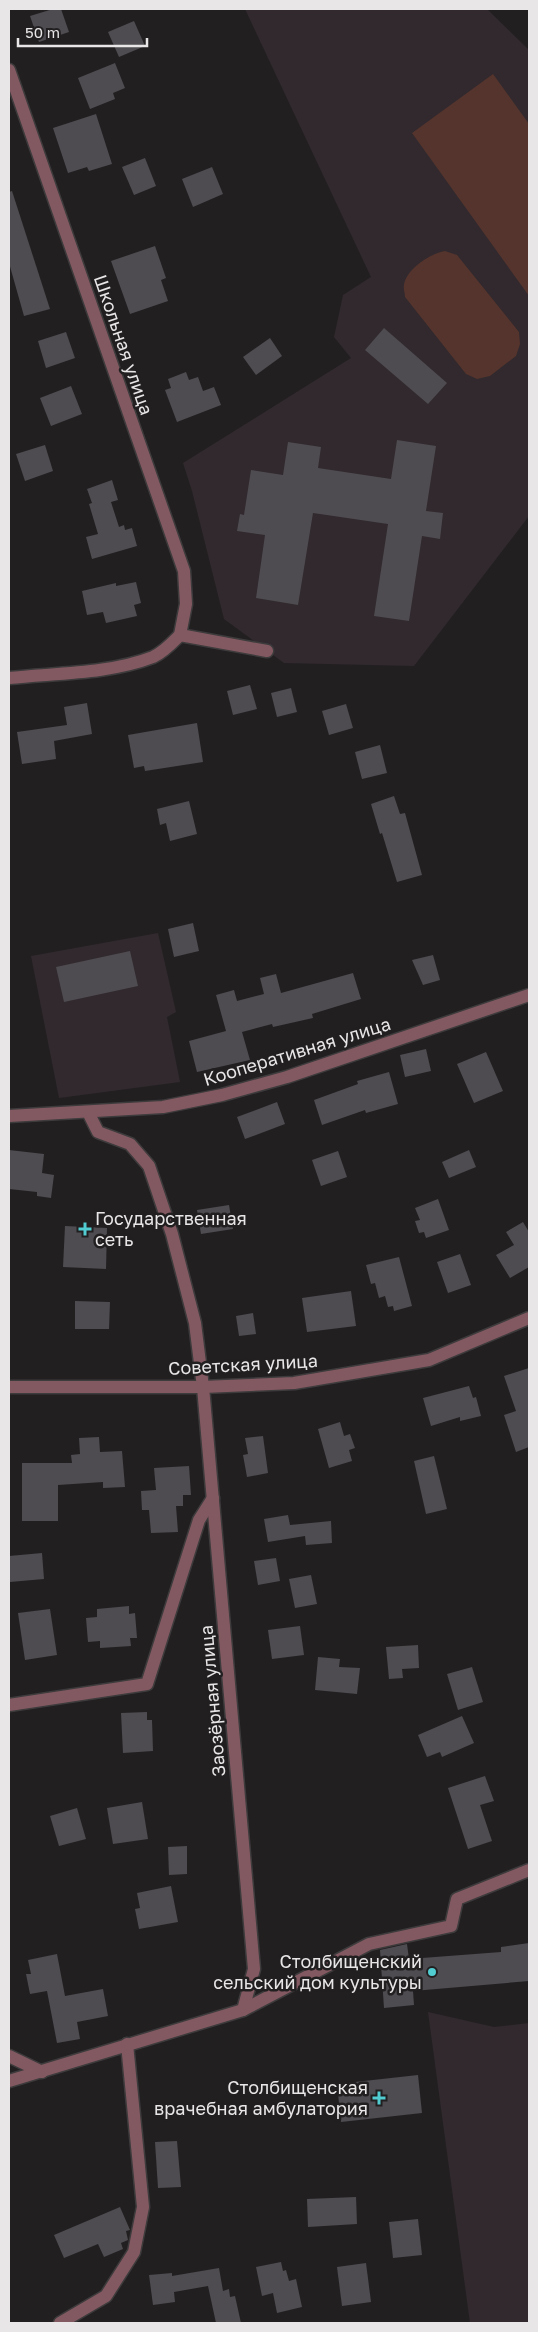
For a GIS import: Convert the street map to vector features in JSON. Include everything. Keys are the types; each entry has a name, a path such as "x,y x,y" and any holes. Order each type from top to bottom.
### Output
{"street":[{"name":"Школьная улица","path":"9,70 184,571 186,604 180,634"},
{"path":"9,678 122,665 155,656 168,647 180,634 267,651"},
{"name":"Кооперативная улица","path":"9,1116 163,1107 222,1095 287,1077 529,995"},
{"name":"Заозёрная улица","path":"88,1112 98,1132 130,1144 149,1166 172,1234 195,1323 203,1388 254,1969 243,2010"},
{"name":"Советская улица","path":"9,1387 203,1388 294,1383 429,1360 529,1318"},
{"path":"9,1705 147,1684 199,1520 212,1498"},
{"path":"9,2081 243,2010 369,1944 451,1926 457,1899 529,1870"},
{"path":"60,2323 106,2296 134,2252 143,2207 127,2044"},
{"path":"9,2056 42,2072"}],"shaded area":[{"path":"245,9 487,9 529,50 529,516 414,666 284,663 224,619 192,491 183,463 351,358 334,337 343,295 371,277"},
{"path":"493,74 529,124 529,296 412,133"},
{"path":"445,251 457,255 519,332 520,344 516,356 490,376 477,379 466,374 405,297 404,286 409,273 426,258"},
{"path":"158,933 176,1012 167,1017 180,1082 59,1098 31,956"},
{"path":"428,2012 494,2027 529,2023 529,2323 470,2323"}],"building":[{"path":"53,9 61,9 69,32 39,42 30,16"},
{"path":"134,21 145,46 119,57 108,32"},
{"path":"115,63 125,88 113,93 115,99 90,109 78,78"},
{"path":"96,114 112,164 89,171 87,167 68,173 53,128"},
{"path":"145,158 156,186 134,195 122,167"},
{"path":"212,167 223,194 193,207 182,179"},
{"path":"12,191 50,309 24,316 9,263 9,192"},
{"path":"155,246 166,278 161,280 168,301 130,314 111,261"},
{"path":"384,328 447,383 428,404 365,350"},
{"path":"66,332 75,358 46,368 38,341"},
{"path":"270,338 282,356 256,375 243,357"},
{"path":"186,372 189,380 198,377 203,391 214,387 221,405 177,422 165,390 171,388 168,379"},
{"path":"71,386 82,414 51,426 40,398"},
{"path":"397,440 436,446 426,511 443,513 440,539 422,536 409,621 374,616 388,524 313,513 298,605 256,598 265,535 237,531 240,514 244,515 251,470 283,475 288,442 321,447 318,468 391,479"},
{"path":"45,445 53,471 25,481 16,454"},
{"path":"112,480 118,500 111,502 119,527 124,525 125,530 132,528 137,546 92,559 86,537 98,534 89,504 92,503 87,489"},
{"path":"136,582 141,603 134,605 137,616 106,623 103,612 87,615 82,591 116,583 116,586"},
{"path":"250,685 257,709 233,715 227,691"},
{"path":"291,688 297,712 277,717 271,693"},
{"path":"87,703 92,734 54,741 56,759 22,764 17,732 67,725 64,707"},
{"path":"346,704 353,728 329,735 322,711"},
{"path":"197,723 203,762 145,771 144,766 134,768 128,735"},
{"path":"380,745 387,773 362,779 355,752"},
{"path":"394,796 400,814 405,813 422,875 397,882 371,804"},
{"path":"189,801 197,834 170,841 166,823 160,825 157,809"},
{"path":"193,923 199,951 174,957 168,929"},
{"path":"130,951 138,986 64,1002 56,967"},
{"path":"433,955 440,980 423,985 412,960"},
{"path":"353,973 361,999 312,1014 313,1018 273,1027 272,1024 242,1032 250,1060 197,1072 189,1041 226,1031 216,995 234,990 237,1001 264,994 260,978 276,974 281,993"},
{"path":"426,1049 431,1071 405,1077 400,1055"},
{"path":"486,1052 503,1091 474,1103 457,1064"},
{"path":"389,1072 398,1104 366,1113 365,1110 322,1125 314,1100 358,1084 357,1081"},
{"path":"277,1102 285,1124 245,1139 237,1117"},
{"path":"9,1150 44,1154 42,1173 54,1175 51,1198 37,1196 37,1192 9,1189"},
{"path":"469,1150 476,1167 449,1178 442,1162"},
{"path":"338,1151 347,1177 321,1186 312,1160"},
{"path":"438,1199 449,1230 426,1238 424,1232 419,1233 415,1221 420,1220 415,1208"},
{"path":"229,1205 233,1229 201,1234 197,1210"},
{"path":"523,1222 529,1232 529,1267 510,1278 496,1255 514,1245 506,1232"},
{"path":"65,1226 107,1228 106,1269 63,1267"},
{"path":"460,1254 471,1285 448,1293 437,1262"},
{"path":"399,1257 412,1306 394,1311 393,1306 388,1307 385,1296 379,1298 375,1283 371,1284 366,1265"},
{"path":"351,1291 356,1326 307,1332 302,1298"},
{"path":"75,1301 110,1302 109,1329 75,1329"},
{"path":"253,1313 256,1334 239,1336 236,1316"},
{"path":"529,1368 529,1447 516,1452 504,1415 516,1411 504,1376"},
{"path":"469,1386 473,1398 476,1397 481,1416 460,1421 460,1417 431,1426 423,1398"},
{"path":"340,1422 344,1436 350,1434 355,1448 349,1450 352,1461 329,1468 318,1429"},
{"path":"263,1436 268,1473 247,1477 243,1455 248,1454 245,1438"},
{"path":"99,1437 100,1452 122,1451 125,1487 103,1488 103,1482 58,1485 58,1521 22,1521 22,1463 72,1463 71,1455 80,1454 79,1438"},
{"path":"434,1456 447,1509 426,1514 414,1461"},
{"path":"189,1466 191,1495 183,1495 183,1506 176,1506 178,1532 151,1533 149,1510 142,1510 141,1491 156,1490 154,1468"},
{"path":"288,1515 290,1525 331,1521 332,1543 306,1545 305,1536 268,1542 264,1519"},
{"path":"42,1553 44,1579 10,1582 9,1556"},
{"path":"276,1558 280,1581 258,1585 254,1561"},
{"path":"311,1575 317,1604 295,1608 289,1579"},
{"path":"129,1606 129,1614 135,1613 137,1638 130,1638 131,1646 100,1648 100,1641 88,1642 86,1618 97,1617 97,1609"},
{"path":"50,1609 57,1655 25,1660 18,1613"},
{"path":"300,1626 304,1655 272,1659 268,1630"},
{"path":"418,1645 419,1668 402,1669 403,1678 389,1679 386,1647"},
{"path":"318,1657 340,1659 339,1667 360,1668 357,1694 315,1690"},
{"path":"472,1667 483,1702 458,1710 447,1674"},
{"path":"147,1712 147,1720 152,1720 153,1751 123,1753 121,1713"},
{"path":"462,1716 474,1743 442,1757 440,1752 427,1757 418,1735"},
{"path":"485,1776 494,1801 480,1805 492,1841 468,1849 448,1788"},
{"path":"142,1802 148,1839 113,1844 107,1808"},
{"path":"77,1808 86,1839 59,1846 50,1816"},
{"path":"187,1846 187,1874 169,1875 168,1847"},
{"path":"171,1886 178,1922 139,1929 135,1909 140,1908 137,1893"},
{"name":"Столбищенский сельский дом культуры","path":"529,1943 529,1981 413,1991 414,2005 384,2008 380,1950 407,1944 409,1959 501,1952 501,1947"},
{"path":"57,1954 65,1996 103,1989 108,2016 77,2022 80,2039 57,2043 47,1991 30,1994 26,1974 31,1974 28,1960"},
{"name":"Столбищенская врачебная амбулатория","path":"418,2075 422,2113 341,2122 337,2084"},
{"path":"177,2141 181,2187 158,2188 155,2142"},
{"path":"356,2197 357,2224 308,2227 307,2199"},
{"path":"120,2207 130,2230 126,2231 128,2240 121,2243 123,2249 104,2257 98,2244 64,2258 54,2235"},
{"path":"418,2219 422,2255 393,2258 389,2222"},
{"path":"281,2262 283,2271 286,2270 289,2281 296,2279 302,2307 277,2313 273,2293 262,2296 256,2267"},
{"path":"366,2263 371,2302 342,2306 337,2267"},
{"path":"219,2268 223,2291 229,2289 230,2297 235,2296 241,2323 216,2323 208,2286 174,2292 175,2302 153,2305 149,2275 172,2273 172,2276"}],"place":[{"name":"Государственная сеть","path":"85,1229"},
{"name":"Столбищенский сельский дом культуры","path":"432,1972"},
{"name":"Столбищенская врачебная амбулатория","path":"379,2098"}]}
